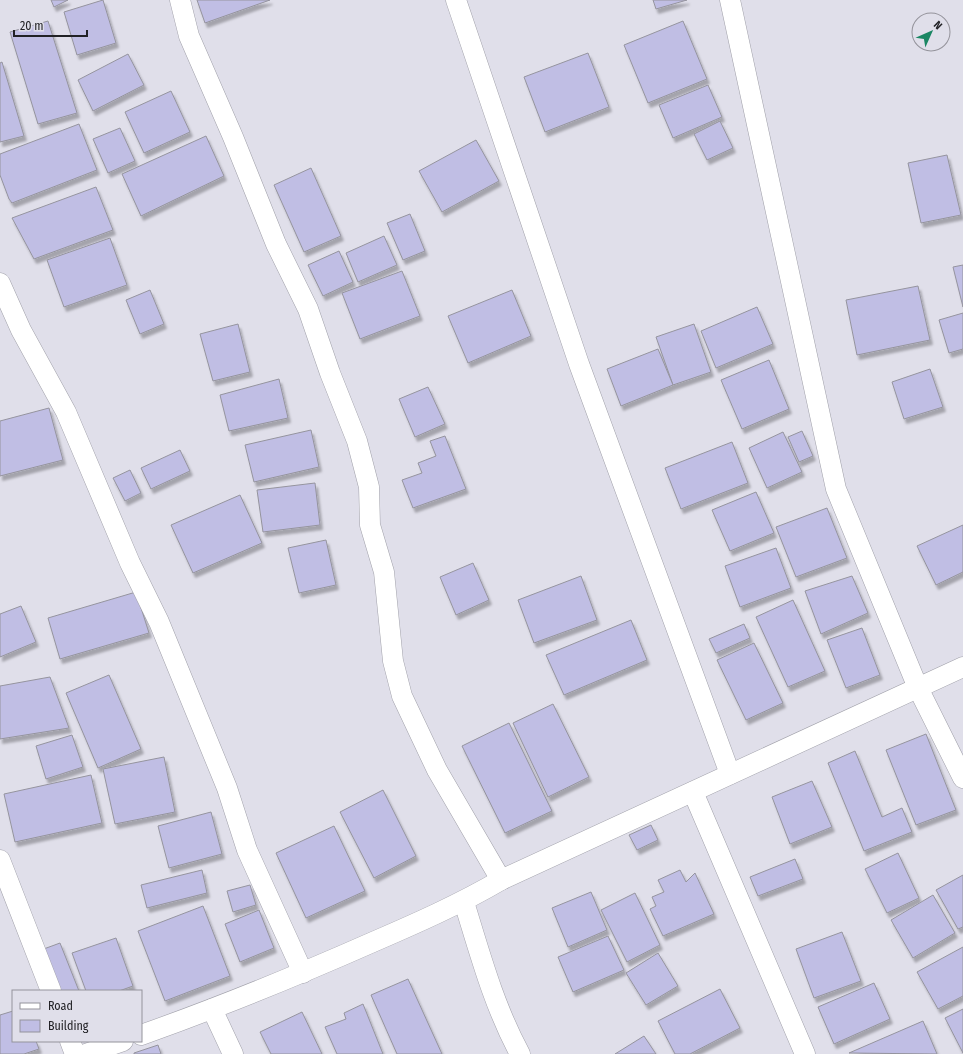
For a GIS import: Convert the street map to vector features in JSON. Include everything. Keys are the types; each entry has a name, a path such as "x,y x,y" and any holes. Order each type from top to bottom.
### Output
{"street":[{"path":"180,0 189,36 233,137 276,244 308,310 330,373 357,441 369,487 370,525 384,572 393,661 402,696 437,770 501,880"},
{"path":"456,0 578,364 730,774"},
{"path":"730,0 836,489 918,688 963,778"},
{"path":"0,283 21,330 66,412 130,563 159,622 227,788 247,850 303,973"},
{"path":"142,1034 212,1009 303,973 464,902 501,880 963,667"},
{"path":"694,792 805,1054"},
{"path":"0,860 51,990"},
{"path":"464,902 490,988 504,1024 520,1054"},
{"path":"212,1009 233,1054"},
{"path":"70,1042 75,1054"},
{"path":"86,1054 120,1042"}],"building":[{"path":"51,0 68,0 54,7"},
{"path":"103,0 116,43 77,55 64,12"},
{"path":"197,0 270,0 205,23"},
{"path":"653,0 687,0 656,9"},
{"path":"48,21 77,113 38,124 10,32"},
{"path":"683,21 707,79 648,103 624,45"},
{"path":"588,53 609,107 545,132 524,77"},
{"path":"128,54 144,85 93,111 78,80"},
{"path":"2,62 24,136 0,142 0,63"},
{"path":"708,85 722,117 673,138 659,105"},
{"path":"171,91 190,132 144,153 125,112"},
{"path":"720,121 733,148 707,160 694,134"},
{"path":"79,124 97,170 12,203 0,175 0,154"},
{"path":"120,128 135,161 108,173 93,139"},
{"path":"206,136 224,176 141,216 122,174"},
{"path":"476,140 499,181 442,212 419,171"},
{"path":"947,155 961,215 921,223 908,163"},
{"path":"311,168 341,236 304,252 274,185"},
{"path":"96,187 113,230 34,259 12,218"},
{"path":"410,214 425,251 403,260 387,223"},
{"path":"384,236 397,265 358,282 346,253"},
{"path":"110,238 127,285 64,307 47,260"},
{"path":"339,251 353,282 323,296 308,265"},
{"path":"963,265 963,307 953,267"},
{"path":"402,271 420,316 360,339 342,293"},
{"path":"918,286 930,340 857,355 846,300"},
{"path":"150,290 164,324 140,334 126,300"},
{"path":"512,290 531,336 468,363 448,316"},
{"path":"757,307 773,344 716,368 701,331"},
{"path":"963,313 963,349 949,353 939,320"},
{"path":"238,324 250,372 213,381 200,334"},
{"path":"694,324 711,372 673,385 656,337"},
{"path":"658,349 673,385 621,406 607,369"},
{"path":"769,360 789,409 742,429 721,380"},
{"path":"930,369 943,407 904,419 892,382"},
{"path":"279,379 288,418 229,431 220,395"},
{"path":"428,387 445,424 415,437 399,399"},
{"path":"49,408 63,460 0,476 0,421"},
{"path":"311,430 319,467 254,482 245,445"},
{"path":"802,431 813,456 799,462 788,437"},
{"path":"783,432 802,472 767,488 749,448"},
{"path":"445,436 466,489 413,508 402,480 422,473 418,463 436,456 430,441"},
{"path":"732,442 748,483 681,509 665,468"},
{"path":"180,450 190,471 151,489 141,468"},
{"path":"130,470 141,493 125,501 113,478"},
{"path":"315,483 320,525 263,532 257,490"},
{"path":"756,492 774,533 730,551 712,510"},
{"path":"240,495 262,543 193,573 171,525"},
{"path":"827,508 847,558 796,577 776,527"},
{"path":"963,525 963,572 936,585 917,546"},
{"path":"326,540 336,585 299,593 288,548"},
{"path":"776,548 791,588 740,607 725,566"},
{"path":"473,563 489,600 456,615 440,577"},
{"path":"581,576 597,620 534,643 518,600"},
{"path":"852,576 868,613 821,634 805,591"},
{"path":"136,592 149,633 60,659 48,618"},
{"path":"793,600 825,671 788,687 756,617"},
{"path":"21,606 36,642 0,657 0,614"},
{"path":"631,620 647,660 564,695 546,655"},
{"path":"744,624 750,638 716,653 709,639"},
{"path":"862,628 880,675 846,688 827,640"},
{"path":"754,643 783,703 746,720 717,660"},
{"path":"109,675 141,749 98,768 66,693"},
{"path":"50,677 69,728 0,739 0,686"},
{"path":"553,704 589,777 548,797 513,723"},
{"path":"509,723 552,811 505,833 462,746"},
{"path":"926,734 956,810 916,825 886,750"},
{"path":"72,735 83,767 46,779 36,746"},
{"path":"855,751 882,817 902,808 912,832 864,851 828,763"},
{"path":"164,757 175,812 115,824 103,769"},
{"path":"91,775 102,823 15,842 4,794"},
{"path":"812,781 832,827 790,844 772,797"},
{"path":"383,790 416,856 374,878 340,812"},
{"path":"211,812 222,854 169,868 158,826"},
{"path":"651,825 658,840 637,850 629,835"},
{"path":"334,826 365,891 306,918 276,853"},
{"path":"898,853 919,898 887,913 865,869"},
{"path":"795,859 803,879 758,896 750,877"},
{"path":"202,870 207,893 147,908 141,885"},
{"path":"680,870 686,882 695,873 714,914 663,936 650,909 656,906 652,897 664,892 658,880"},
{"path":"963,875 963,927 958,929 936,890"},
{"path":"250,885 256,905 233,912 227,891"},
{"path":"591,892 607,930 568,947 552,908"},
{"path":"635,893 660,945 627,962 601,910"},
{"path":"933,895 955,933 913,958 891,920"},
{"path":"203,906 230,976 165,1001 138,931"},
{"path":"259,910 274,948 240,962 225,924"},
{"path":"842,932 861,981 814,998 796,949"},
{"path":"608,936 624,970 573,992 558,957"},
{"path":"116,938 133,986 122,990 86,990 72,953"},
{"path":"60,943 79,990 57,990 41,950"},
{"path":"963,947 963,996 938,1009 917,972"},
{"path":"658,953 678,986 646,1005 626,973"},
{"path":"408,979 442,1054 397,1054 371,995"},
{"path":"874,983 890,1019 834,1044 818,1007"},
{"path":"720,989 740,1028 690,1054 675,1054 658,1021"},
{"path":"363,1004 383,1054 337,1054 325,1027 346,1019 344,1013"},
{"path":"963,1009 963,1053 945,1018"},
{"path":"12,1011 12,1042 36,1042 39,1049 24,1054 0,1054 0,1015"},
{"path":"302,1012 322,1054 271,1054 260,1032"},
{"path":"923,1021 937,1054 849,1053"},
{"path":"644,1036 656,1054 615,1054"},
{"path":"158,1045 161,1054 134,1054 134,1053"}]}
